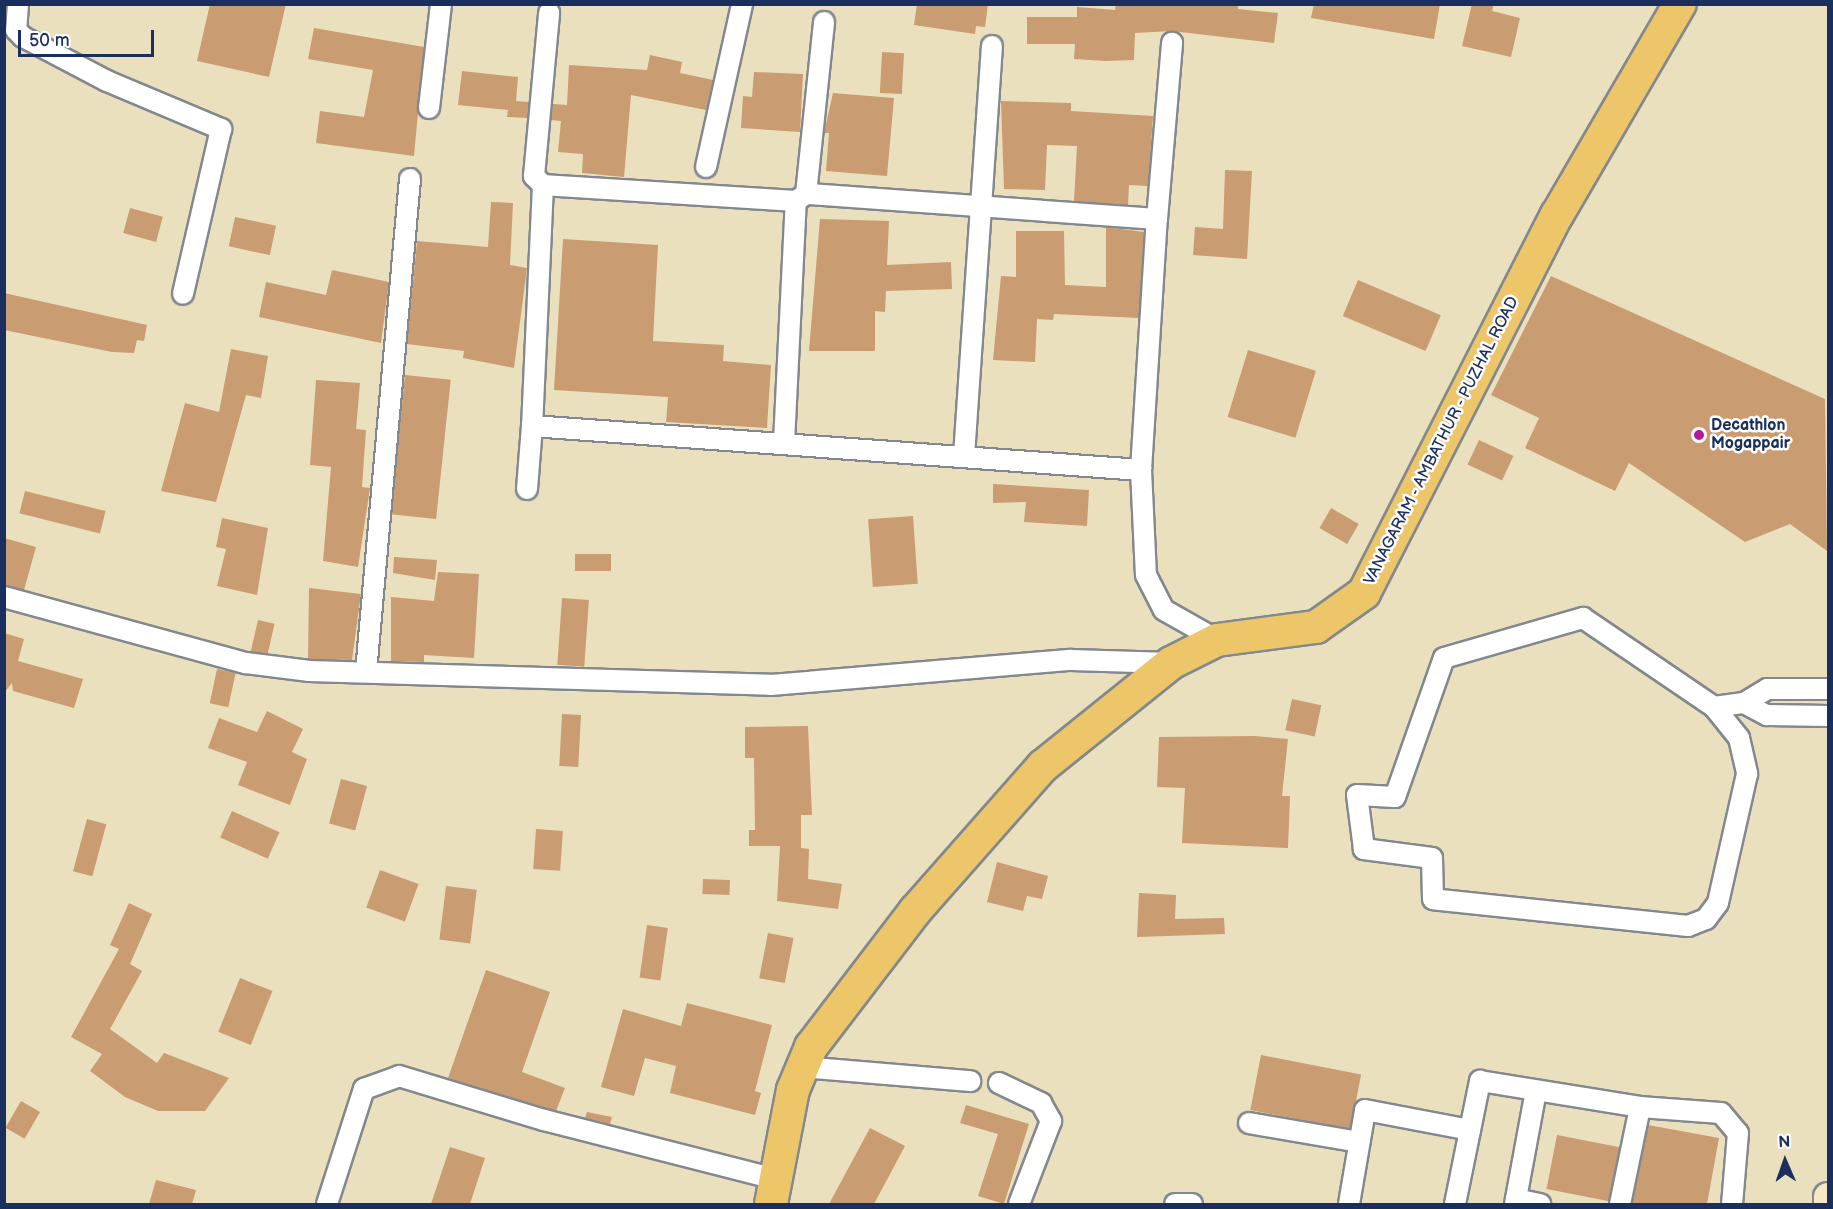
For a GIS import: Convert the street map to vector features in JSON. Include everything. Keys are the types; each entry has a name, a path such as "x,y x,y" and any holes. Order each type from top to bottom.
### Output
{"main road":[{"name":"VANAGARAM - AMBATHUR - PUZHAL ROAD","path":"773,1192 802,1067 811,1047 915,911 1043,766 1171,663 1217,640 1316,627 1365,593 1557,215 1680,4"}],"street":[{"path":"18,4 16,30 23,37 107,81 221,129 183,294"},
{"path":"429,108 441,4"},
{"path":"706,167 742,4"},
{"path":"549,13 534,176 543,185 801,197 1157,219"},
{"path":"784,443 801,197 824,22"},
{"path":"1172,43 1157,219 1141,470 1146,576 1164,610 1217,640"},
{"path":"964,456 992,46"},
{"path":"366,672 410,179"},
{"path":"527,489 543,185"},
{"path":"532,426 1141,470"},
{"path":"4,597 246,663 366,672 771,685 1071,660 1171,663"},
{"path":"1714,707 1739,738 1747,774 1718,903 1697,923 1688,926 1433,899 1432,858 1364,849 1357,795 1395,797 1444,657 1583,618 1714,707 1744,703 1767,689 1828,689"},
{"path":"1744,703 1767,715 1828,716"},
{"path":"802,1067 970,1081"},
{"path":"327,1204 364,1089 399,1076 773,1192"},
{"path":"1455,1204 1480,1081 1640,1107 1721,1113 1733,1122 1738,1134 1732,1204"},
{"path":"999,1083 1041,1103 1051,1121 1019,1204"},
{"path":"1536,1091 1515,1202 1540,1204"},
{"path":"1620,1204 1640,1107"},
{"path":"1349,1204 1365,1110 1470,1130"},
{"path":"1249,1123 1359,1143"},
{"path":"1828,1197 1828,1204"},
{"path":"1175,1204 1192,1204"}],"building":[{"path":"210,4 286,4 269,77 197,61"},
{"path":"917,4 988,4 985,27 976,26 975,34 914,25"},
{"path":"1116,4 1238,4 1238,9 1278,13 1274,43 1172,31 1135,33 1134,60 1105,61 1074,59 1075,44 1027,44 1027,17 1077,17 1077,7 1115,10"},
{"path":"1314,4 1440,4 1434,39 1311,18"},
{"path":"1472,4 1494,4 1492,11 1520,18 1511,57 1462,46"},
{"path":"314,28 424,47 414,156 316,143 320,111 364,117 373,70 308,59"},
{"path":"882,52 904,53 902,94 880,93"},
{"path":"650,55 682,62 680,73 713,80 706,110 631,95 624,177 582,173 583,154 558,152 561,121 551,120 553,104 567,105 569,65 647,70"},
{"path":"462,71 518,77 516,101 529,102 527,118 507,117 508,110 458,105"},
{"path":"754,72 803,74 800,132 741,128 743,96 752,97"},
{"path":"833,93 894,98 887,176 826,171 829,133 824,133"},
{"path":"1001,101 1071,103 1071,111 1153,116 1148,186 1129,185 1128,205 1074,201 1077,146 1047,145 1045,190 1004,189"},
{"path":"1225,170 1252,171 1247,259 1193,255 1195,227 1223,229"},
{"path":"491,202 513,203 510,265 527,268 514,368 463,358 464,351 407,344 417,241 488,247"},
{"path":"130,208 163,217 156,242 123,233"},
{"path":"235,217 276,226 270,255 229,246"},
{"path":"820,219 889,221 887,265 951,262 952,289 886,291 885,312 875,311 875,351 809,351"},
{"path":"1106,227 1144,232 1139,318 1054,314 1053,320 1037,319 1035,362 993,360 1001,276 1016,277 1016,231 1064,231 1065,285 1106,287"},
{"path":"563,239 658,245 653,341 724,345 723,361 771,365 767,428 666,422 668,397 554,390"},
{"path":"332,270 389,282 381,343 259,317 266,282 326,295"},
{"name":"Decathlon Mogappair","path":"1551,276 1825,399 1827,551 1790,524 1745,542 1629,463 1615,491 1525,448 1539,418 1491,395"},
{"path":"1358,280 1441,315 1426,351 1343,316"},
{"path":"4,293 147,325 144,341 137,340 134,353 112,352 4,330"},
{"path":"231,349 268,356 261,398 246,395 216,502 161,491 185,403 219,412"},
{"path":"1248,350 1316,371 1295,438 1228,417"},
{"path":"405,375 451,380 436,519 390,514"},
{"path":"316,380 360,383 356,429 366,430 362,487 370,488 358,567 323,561 331,467 310,465"},
{"path":"1479,440 1513,456 1502,481 1468,464"},
{"path":"993,484 1089,490 1087,526 1024,522 1026,502 993,503"},
{"path":"25,491 106,511 100,533 19,513"},
{"path":"1331,508 1359,524 1347,544 1320,528"},
{"path":"913,516 918,584 873,587 868,519"},
{"path":"222,518 268,528 257,595 217,586 226,549 216,547"},
{"path":"4,538 36,547 24,590 4,585"},
{"path":"575,554 611,554 611,571 575,571"},
{"path":"394,557 437,560 435,580 393,573"},
{"path":"438,572 479,574 474,658 424,655 424,662 391,661 391,597 434,601"},
{"path":"309,588 361,594 352,660 308,659"},
{"path":"562,598 589,600 584,667 557,665"},
{"path":"258,620 275,624 267,655 251,651"},
{"path":"4,633 24,639 18,661 83,679 74,708 13,691 12,683 4,693"},
{"path":"217,669 236,673 228,707 210,703"},
{"path":"1292,699 1321,705 1315,737 1285,730"},
{"path":"267,711 303,729 292,752 307,759 290,805 238,785 247,762 208,748 219,718 257,732"},
{"path":"562,714 581,715 578,767 559,766"},
{"path":"808,726 812,815 801,815 801,848 809,849 808,879 842,884 838,909 777,901 780,846 749,846 749,830 755,830 754,758 745,758 745,727"},
{"path":"1254,736 1288,739 1282,796 1290,796 1288,848 1182,843 1185,788 1157,787 1159,737"},
{"path":"341,779 367,786 355,830 329,823"},
{"path":"232,811 280,832 268,859 220,837"},
{"path":"87,819 106,824 92,876 73,871"},
{"path":"536,829 563,831 560,871 533,869"},
{"path":"997,862 1048,876 1042,899 1027,896 1023,911 987,902"},
{"path":"380,870 419,884 405,922 366,908"},
{"path":"703,879 730,880 729,895 702,894"},
{"path":"446,886 477,890 470,943 439,940"},
{"path":"1139,893 1176,895 1175,919 1224,918 1225,934 1137,937"},
{"path":"129,903 152,914 130,964 142,971 110,1029 157,1063 164,1053 229,1078 205,1111 158,1111 125,1097 90,1071 102,1054 71,1037 119,949 110,945"},
{"path":"647,925 668,928 660,980 640,977"},
{"path":"768,933 794,938 785,983 759,978"},
{"path":"486,970 550,992 522,1072 565,1088 556,1111 448,1078"},
{"path":"240,978 272,991 251,1045 218,1032"},
{"path":"687,1003 772,1025 755,1091 761,1093 755,1115 670,1093 676,1066 645,1058 634,1096 601,1087 623,1009 681,1026"},
{"path":"1261,1055 1361,1074 1350,1129 1250,1110"},
{"path":"21,1101 40,1112 25,1139 6,1128"},
{"path":"966,1105 1029,1124 1004,1204 978,1196 998,1134 960,1123"},
{"path":"587,1112 612,1117 610,1124 585,1118"},
{"path":"1648,1125 1719,1138 1707,1204 1632,1204"},
{"path":"870,1128 905,1146 874,1204 829,1204"},
{"path":"1557,1135 1620,1147 1609,1201 1547,1189"},
{"path":"450,1147 485,1158 470,1204 431,1204"},
{"path":"156,1180 196,1190 192,1204 149,1204"}],"place":[{"name":"Decathlon Mogappair","path":"1699,435"}]}
